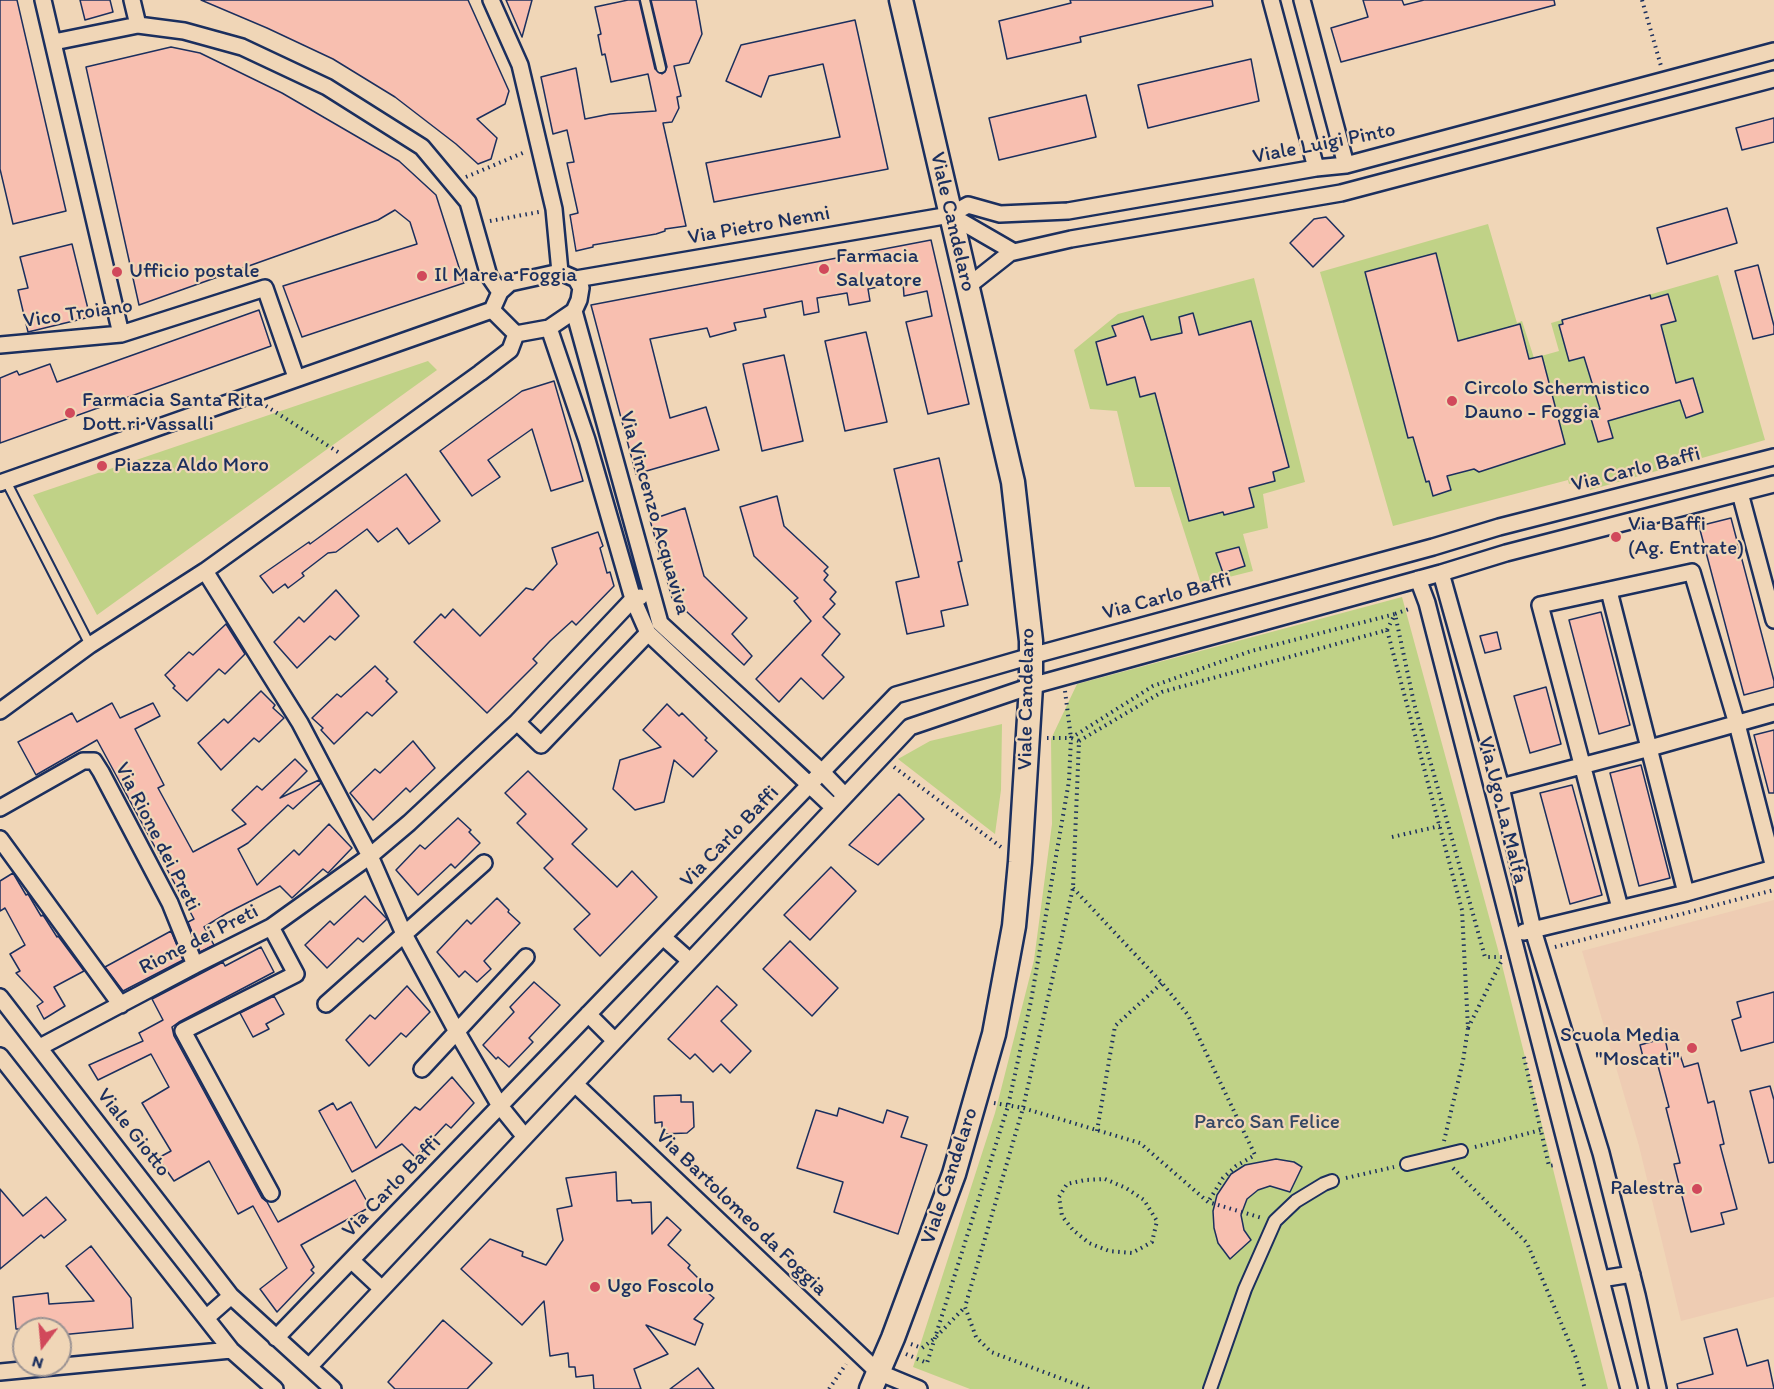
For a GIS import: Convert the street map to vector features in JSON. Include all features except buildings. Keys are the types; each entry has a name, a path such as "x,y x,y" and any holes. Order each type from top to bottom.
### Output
{"main road":[{"name":"Viale Candelaro","path":"874,1381 954,1174 994,1034 1014,927 1020,862 1032,641 1013,482 901,0"}],"street":[{"path":"43,0 121,334"},
{"path":"132,0 138,25"},
{"path":"491,0 520,65 554,209 560,272"},
{"path":"1271,0 1316,168"},
{"path":"1302,0 1346,165"},
{"path":"54,42 138,25 184,31 242,46 327,87 422,147 468,202 489,276 500,292"},
{"name":"Viale Luigi Pinto","path":"950,215 968,205 1000,214 1068,212 1316,168 1346,165 1774,51"},
{"path":"1675,77 1684,103"},
{"path":"967,288 1010,253 1071,239 1341,193 1774,80"},
{"path":"1230,183 1242,209"},
{"path":"950,215 1014,252"},
{"name":"Via Pietro Nenni","path":"576,279 950,215"},
{"path":"3,482 296,377 492,310 500,292 510,283 560,272 576,279 580,288 579,300 574,311 549,328 516,334"},
{"name":"Vico Troiano","path":"0,345 121,334 265,288 296,377"},
{"path":"492,310 516,334"},
{"name":"Via Vincenzo Acquaviva","path":"574,311 660,623 822,772 845,796"},
{"name":"Via Vincenzo Acquaviva","path":"549,328 587,440 633,599 648,633 834,808"},
{"path":"0,711 90,645 205,572 510,350 516,334"},
{"name":"Via Carlo Baffi","path":"276,1338 896,695 1499,526 1774,457"},
{"path":"309,1367 910,727 1031,686 1506,553 1774,484"},
{"path":"1740,493 1774,620"},
{"path":"1456,539 1466,565"},
{"path":"1367,564 1375,591"},
{"path":"205,572 300,723 370,856 404,934 457,1032 500,1106 525,1137"},
{"path":"1512,935 1686,893 1774,868 1737,724 1692,572 1540,605 1620,908"},
{"name":"Via Ugo La Malfa","path":"1441,573 1501,787 1533,930 1601,1153 1658,1389"},
{"name":"Via Ugo La Malfa","path":"1418,579 1427,603 1629,1389"},
{"path":"1609,591 1686,893"},
{"path":"633,599 652,595"},
{"name":"Rione dei Preti","path":"40,1047 271,927 370,856 409,823 517,722 633,599"},
{"path":"517,722 541,745 648,633"},
{"path":"1451,696 1475,691"},
{"name":"Via Ugo La Malfa","path":"1501,787 1774,713"},
{"name":"Via Rione dei Preti","path":"0,808 83,761 94,761 170,903 195,965"},
{"path":"0,839 120,1005"},
{"path":"326,1004 484,863"},
{"path":"271,927 296,974 183,1031 271,1193"},
{"path":"663,937 690,961"},
{"path":"422,1069 526,957"},
{"name":"Viale Giotto","path":"0,997 231,1296 333,1389"},
{"path":"588,1014 615,1041"},
{"path":"0,1056 231,1350 275,1389"},
{"name":"Via Bartolomeo da Foggia","path":"575,1084 856,1352 874,1381 919,1389"},
{"path":"1407,1164 1461,1151"},
{"path":"1210,1389 1245,1289 1275,1221 1296,1201 1332,1181"},
{"name":"Via Carlo Baffi","path":"351,1260 382,1289"},
{"path":"1600,1279 1632,1274"},
{"path":"206,1318 231,1296"},
{"path":"0,1372 231,1350"}],"lane":[{"path":"645,0 660,68"},
{"path":"3,482 90,645"}],"path":[{"path":"1642,0 1661,67"},
{"path":"452,183 539,146"},
{"path":"474,224 554,209"},
{"path":"248,394 354,463"},
{"path":"1071,738 1153,686 1251,651 1395,614 1414,703 1485,957 1518,957"},
{"path":"1079,741 1162,692 1387,630 1462,910 1468,1028 1463,1061 1441,1156 1527,1243 1576,1358 1585,1389"},
{"path":"889,1347 927,1363 1008,1106 1031,1001 1069,781 1071,738 1063,678"},
{"path":"1071,738 1079,741"},
{"path":"922,1348 935,1338 964,1307 1023,1108 1073,888 1079,741"},
{"path":"881,758 1020,862"},
{"path":"1392,837 1440,826"},
{"path":"1073,888 1162,983 1188,1015 1255,1155 1236,1166 1223,1178 1208,1202"},
{"path":"1539,951 1774,890"},
{"path":"1468,1028 1502,960 1499,947"},
{"path":"1097,1131 1115,1026 1162,983"},
{"path":"975,1099 1023,1108 1140,1143 1208,1202 1275,1221"},
{"path":"1461,1151 1541,1130"},
{"path":"1332,1181 1407,1164"},
{"path":"1105,1179 1116,1183 1144,1200 1157,1221 1152,1242 1132,1253 1109,1251 1089,1243 1073,1230 1062,1216 1059,1197 1067,1184 1105,1179"},
{"path":"964,1307 976,1337 991,1352 1089,1389"},
{"path":"829,1389 833,1380 856,1352"}],"shaded area":[{"name":"Scuola Media \"Moscati\"","path":"1774,900 1774,1297 1681,1321 1639,1146 1582,951"}],"green space":[{"path":"1488,224 1517,323 1522,321 1534,358 1559,351 1551,323 1718,275 1765,440 1590,490 1586,479 1569,484 1568,480 1393,526 1320,272"},
{"path":"1254,278 1305,482 1263,494 1268,528 1243,534 1253,571 1201,584 1170,487 1135,487 1117,411 1090,409 1074,350 1118,314"},
{"path":"428,361 437,370 97,615 33,495"},
{"name":"Parco San Felice","path":"1402,597 1500,957 1608,1389 970,1389 913,1367 995,1113 1034,960 1052,824 1051,739 1077,684"},
{"path":"1002,724 1001,790 995,834 898,759 930,741"}],"place":[{"name":"Farmacia Salvatore","path":"824,269"},
{"name":"Ufficio postale","path":"117,272"},
{"name":"Il Mare a Foggia","path":"422,276"},
{"name":"Circolo Schermistico Dauno - Foggia","path":"1452,401"},
{"name":"Farmacia Santa Rita Dott.ri Vassalli","path":"70,413"},
{"name":"Piazza Aldo Moro","path":"102,466"},
{"name":"Via Baffi (Ag. Entrate)","path":"1616,537"},
{"name":"Scuola Media \"Moscati\"","path":"1692,1048"},
{"name":"Palestra","path":"1697,1189"},
{"name":"Ugo Foscolo","path":"595,1287"}]}
